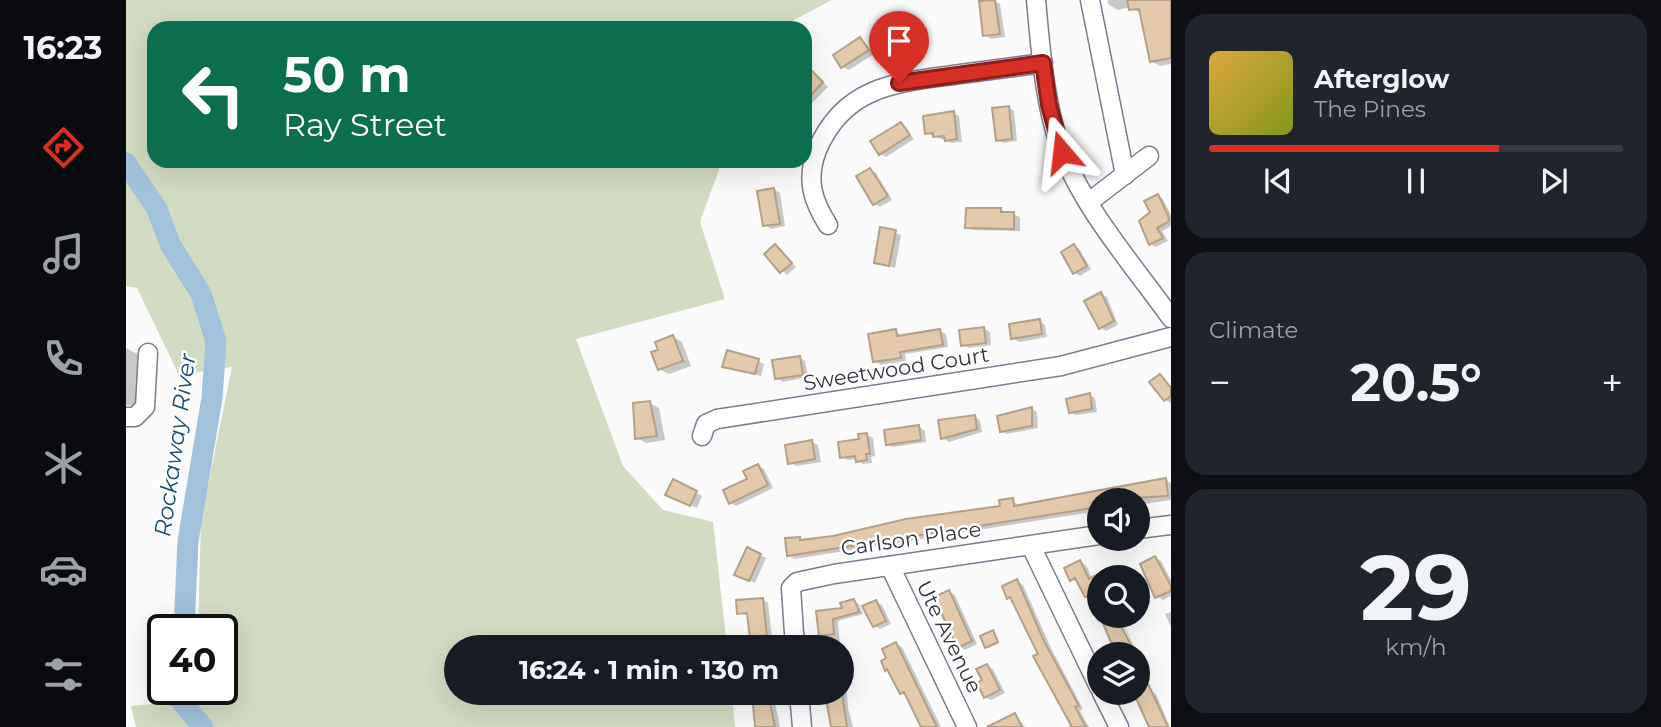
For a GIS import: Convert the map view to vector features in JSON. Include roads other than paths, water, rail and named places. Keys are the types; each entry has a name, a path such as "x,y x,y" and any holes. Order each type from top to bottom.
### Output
{"street":[{"path":"1036,0 1054,129 1062,152 1089,202 1171,318"},
{"path":"1090,0 1125,175"},
{"path":"812,167 831,125 854,102 882,86 1043,63"},
{"path":"1089,202 1149,156"},
{"path":"811,168 814,201 828,225"},
{"name":"Sweetwood Court","path":"702,436 706,424 717,419 1050,368 1171,337"},
{"path":"126,417 135,417 145,407 148,353"},
{"path":"1150,528 1171,525"},
{"name":"Carlson Place","path":"794,635 791,588 797,582 1087,537"},
{"path":"1031,546 1087,662"},
{"name":"Ute Avenue","path":"890,566 967,727"},
{"path":"800,705 802,727"},
{"path":"1108,705 1119,727"}],"waterway":[{"name":"Rockaway River","path":"126,163 157,209 170,244 201,294 216,341 212,398 188,541 185,614"},
{"name":"Rockaway River","path":"184,705 203,727"}]}
